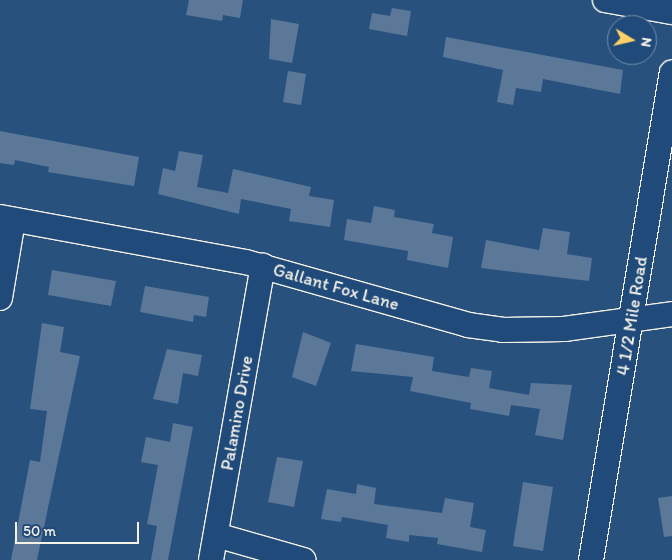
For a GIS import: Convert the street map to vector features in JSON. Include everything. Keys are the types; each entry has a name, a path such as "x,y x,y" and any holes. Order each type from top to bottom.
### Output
{"street":[{"path":"605,0 672,12"},
{"name":"4 1/2 Mile Road","path":"591,560 672,72"},
{"path":"0,298 6,219"},
{"name":"Gallant Fox Lane","path":"6,219 263,266 468,325 502,330 536,332 672,314"},
{"name":"Palamino Drive","path":"211,560 263,266"},
{"path":"216,534 304,560"}],"building":[{"path":"189,0 243,0 240,18 223,15 222,21 186,15"},
{"path":"392,8 411,11 407,36 369,29 372,13 390,16"},
{"path":"271,19 299,24 292,63 269,59"},
{"path":"446,37 623,70 620,94 543,79 541,92 516,88 513,105 497,102 503,70 443,57"},
{"path":"288,71 306,74 301,105 283,102"},
{"path":"0,131 139,157 134,186 48,172 49,167 15,160 14,165 0,163"},
{"path":"179,151 203,155 197,187 228,193 233,169 311,187 309,196 334,200 330,227 289,221 291,209 241,199 239,214 158,194 163,168 175,171"},
{"path":"374,206 395,210 394,217 434,224 432,233 453,237 448,268 407,260 408,251 344,240 347,219 371,223"},
{"path":"543,228 570,232 567,254 592,258 589,281 481,268 486,240 539,250"},
{"path":"52,270 116,281 111,306 48,295"},
{"path":"145,286 209,297 206,317 194,315 193,322 140,312"},
{"path":"42,323 64,327 60,352 80,356 37,560 11,560 30,460 40,462 47,411 30,409"},
{"path":"303,332 331,343 316,386 292,377"},
{"path":"356,344 434,357 432,371 469,377 471,368 492,371 489,388 529,395 531,383 572,385 563,440 535,435 540,409 511,405 509,416 470,409 471,403 410,391 413,377 351,371"},
{"path":"167,349 202,355 198,376 183,373 178,404 153,399"},
{"path":"173,423 193,427 168,560 151,560 157,526 147,524 158,465 141,462 146,437 170,442"},
{"path":"277,457 303,461 294,507 268,502"},
{"path":"523,482 553,487 543,551 513,546"},
{"path":"357,484 376,488 374,504 442,513 445,498 474,503 470,527 486,530 482,552 437,544 438,538 409,535 409,542 386,538 388,525 342,517 341,522 321,519 327,489 356,494"},
{"path":"672,496 672,536 664,537 658,498"}]}
